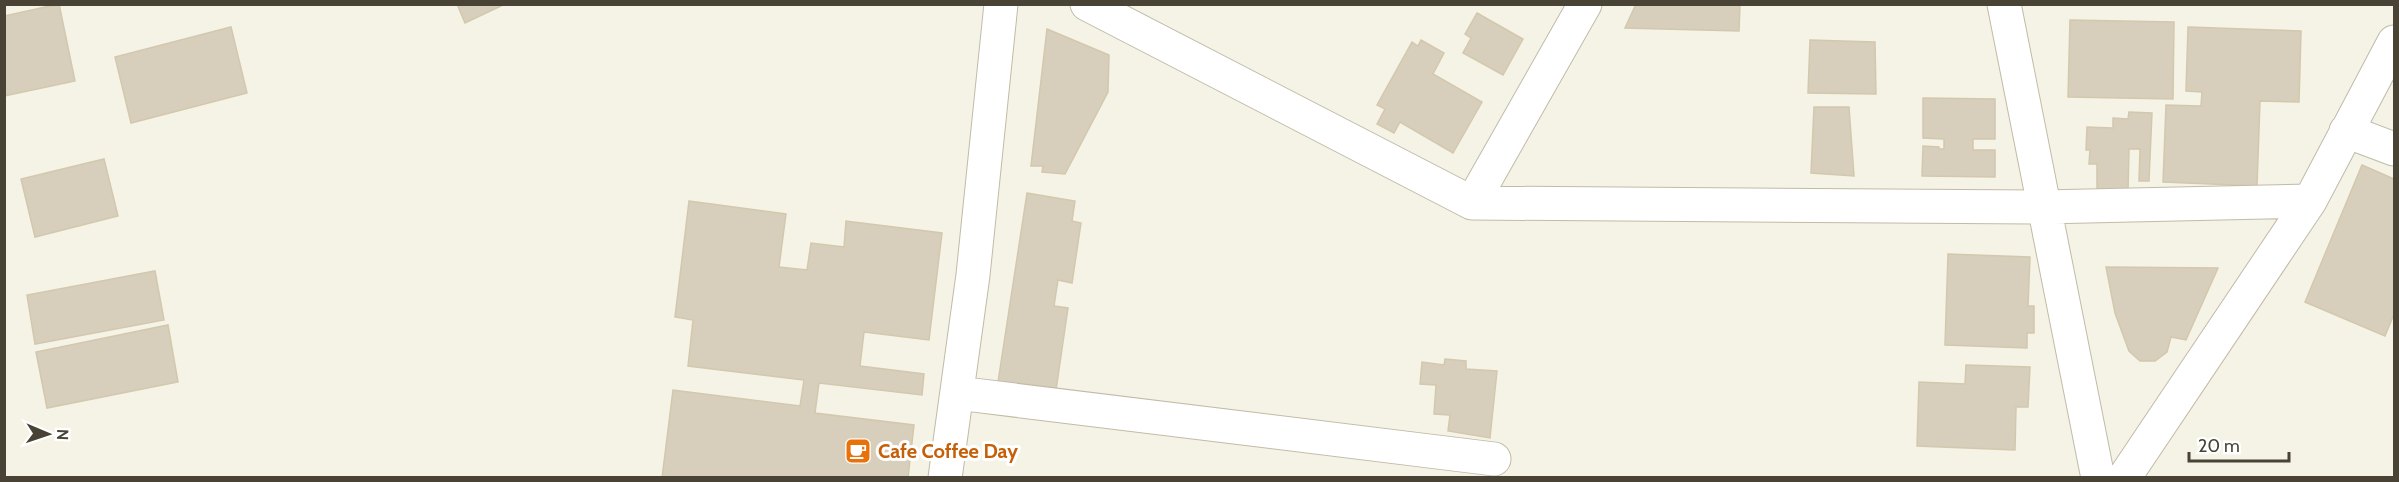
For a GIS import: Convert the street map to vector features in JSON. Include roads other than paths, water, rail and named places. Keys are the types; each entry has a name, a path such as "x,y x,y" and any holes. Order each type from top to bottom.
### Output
{"street":[{"path":"945,477 973,275 1001,4"},
{"path":"1087,4 1472,203 2043,207 2310,201"},
{"path":"1472,203 1585,4"},
{"path":"2004,4 2098,477"},
{"path":"2124,477 2310,201 2394,42"},
{"path":"2346,131 2394,149"},
{"path":"957,393 1494,459"}],"place":[{"name":"Cafe Coffee Day","path":"858,451"}]}
